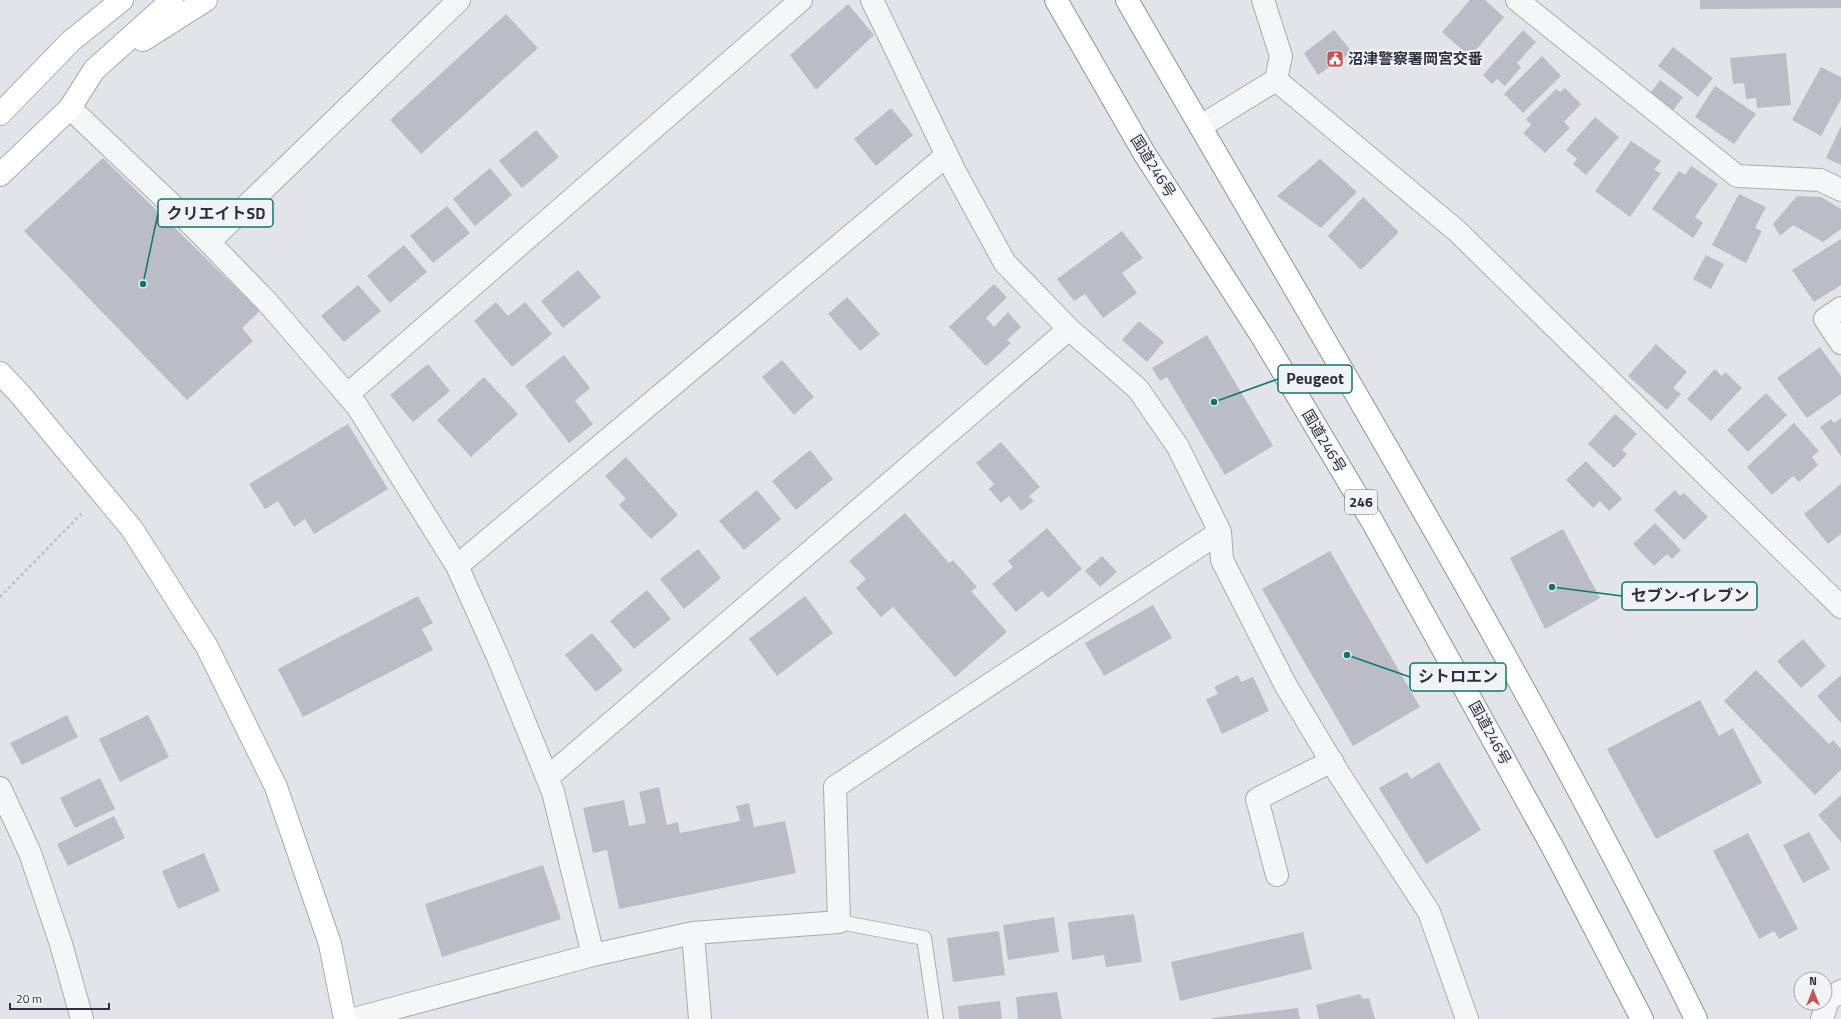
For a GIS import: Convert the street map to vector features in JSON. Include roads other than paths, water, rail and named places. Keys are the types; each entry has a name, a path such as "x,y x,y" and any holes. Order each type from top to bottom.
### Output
{"main road":[{"path":"0,114 71,41 105,0"},
{"path":"71,41 122,0"},
{"path":"0,175 70,108 94,70 172,0"},
{"path":"94,70 206,0"},
{"name":"国道246号","path":"1056,0 1144,153 1263,338 1372,521 1553,848 1642,1019"},
{"path":"1131,6 1314,319 1505,655 1612,853 1696,1019"},
{"path":"0,373 19,393 132,529 207,647 276,787 330,944 345,1019"}],"street":[{"path":"208,242 459,0"},
{"path":"872,0 947,155 1005,263 1069,329 1138,389 1178,448 1220,532 1222,560 1285,684 1332,761 1429,912 1467,1019"},
{"path":"1201,126 1276,80 1280,56 1263,0"},
{"path":"1517,0 1737,176 1820,180 1841,190"},
{"path":"347,395 787,4"},
{"path":"1276,80 1457,232 1841,607"},
{"path":"70,108 172,204 268,304 357,406 457,566 498,658 553,792 593,955"},
{"path":"457,566 947,155"},
{"path":"1841,308 1825,319 1841,343"},
{"path":"547,778 1069,329"},
{"path":"354,1019 593,955 693,933 839,922 835,787 1220,532"},
{"path":"1277,875 1257,799 1332,761"},
{"path":"0,788 30,853 61,944 82,1019"},
{"path":"693,933 700,1019"},
{"path":"1822,1019 1828,1000 1841,991"}],"lane":[{"path":"839,922 924,938 936,1019"}],"place":[{"name":"沼津警察署岡宮交番","path":"1335,59"},
{"name":"クリエイトSD","path":"143,284"},
{"name":"Peugeot","path":"1214,402"},
{"name":"セブン-イレブン","path":"1552,587"},
{"name":"シトロエン","path":"1347,655"}]}
